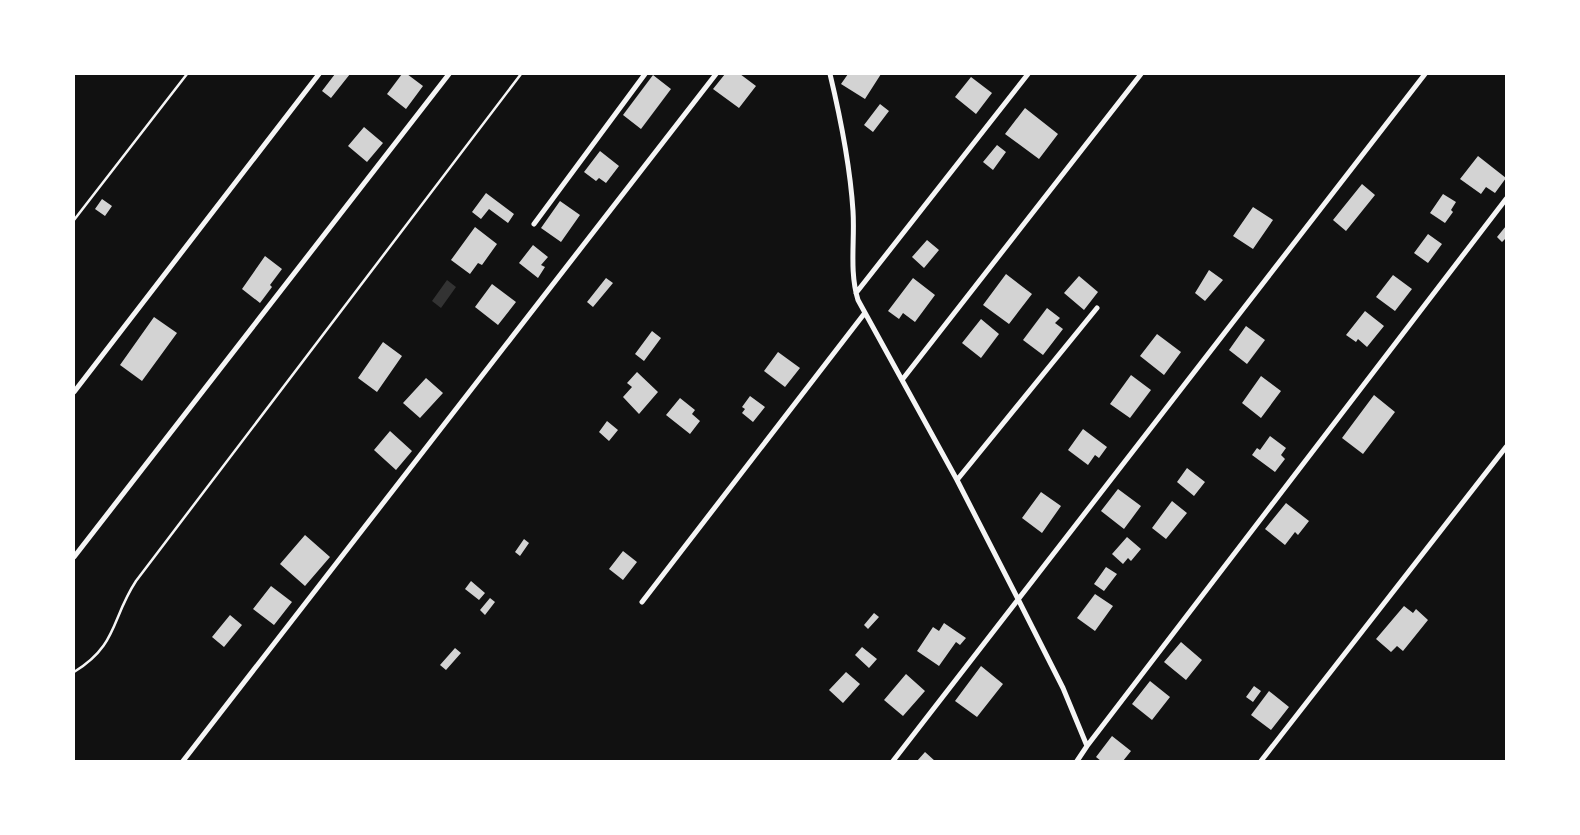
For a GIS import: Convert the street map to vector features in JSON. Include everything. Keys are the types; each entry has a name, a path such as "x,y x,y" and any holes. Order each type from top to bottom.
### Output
{"street":[{"path":"74,392 318,74"},
{"path":"74,557 449,74"},
{"path":"534,224 646,74"},
{"path":"183,761 716,74"},
{"path":"830,74 848,158 854,225 853,277 856,293 864,314 957,480 1063,688 1087,746"},
{"path":"856,293 1028,74"},
{"path":"902,380 1141,74"},
{"path":"893,761 1019,601 1425,74"},
{"path":"1077,761 1506,199"},
{"path":"957,480 1097,308"},
{"path":"642,602 864,314"},
{"path":"1261,761 1506,447"}],"path":[{"path":"74,220 187,74"},
{"path":"74,672 95,657 106,645 115,628 123,602 136,581 521,74"}],"shaded area":[{"path":"447,280 456,287 441,308 432,301"}],"building":[{"path":"335,74 350,74 331,98 322,91"},
{"path":"402,74 407,74 423,86 406,109 387,94"},
{"path":"725,74 740,74 756,86 739,108 713,89"},
{"path":"848,74 881,74 865,99 841,84"},
{"path":"653,75 671,89 641,129 623,115"},
{"path":"971,77 992,93 976,114 955,97"},
{"path":"880,104 889,111 873,132 864,125"},
{"path":"1025,108 1058,134 1039,159 1005,134"},
{"path":"364,127 383,143 367,162 348,146"},
{"path":"997,145 1006,152 993,170 983,162"},
{"path":"600,151 619,166 606,183 599,178 596,181 584,172"},
{"path":"1478,156 1506,178 1495,193 1486,187 1481,194 1460,179"},
{"path":"1362,184 1375,195 1346,231 1333,220"},
{"path":"486,193 514,214 508,223 489,209 481,219 472,212"},
{"path":"1443,194 1456,202 1451,210 1453,212 1445,223 1430,213"},
{"path":"102,199 112,206 105,216 95,209"},
{"path":"560,201 580,215 561,242 541,228"},
{"path":"1253,207 1273,220 1253,249 1233,236"},
{"path":"1506,226 1506,241 1505,239 1502,242 1497,237"},
{"path":"475,227 497,244 482,265 478,263 470,274 451,260"},
{"path":"1428,234 1442,244 1428,263 1414,253"},
{"path":"927,240 939,250 924,268 912,257"},
{"path":"533,245 548,257 541,265 545,267 538,278 519,263"},
{"path":"265,256 282,269 260,303 242,289"},
{"path":"1209,270 1223,280 1205,301 1195,293"},
{"path":"1006,274 1032,294 1009,324 983,305"},
{"path":"1393,275 1412,289 1395,311 1376,297"},
{"path":"1079,276 1098,292 1084,310 1064,293"},
{"path":"606,278 613,283 593,307 587,302"},
{"path":"913,278 935,295 915,322 903,313 899,319 888,311"},
{"path":"492,284 516,302 498,325 475,307"},
{"path":"1047,308 1060,318 1055,323 1063,329 1043,355 1023,340"},
{"path":"1365,311 1384,326 1367,347 1358,339 1356,342 1346,335"},
{"path":"154,317 177,333 142,381 120,365"},
{"path":"981,319 999,334 981,358 962,343"},
{"path":"1246,326 1265,340 1247,364 1229,350"},
{"path":"652,331 661,338 644,361 635,354"},
{"path":"1157,334 1181,352 1164,375 1140,356"},
{"path":"383,342 402,356 377,392 358,378"},
{"path":"778,352 800,368 785,387 764,371"},
{"path":"637,372 658,392 639,414 623,397 632,387 627,383"},
{"path":"1131,375 1151,390 1130,418 1110,404"},
{"path":"1261,376 1281,391 1261,418 1242,403"},
{"path":"426,378 443,393 420,418 403,403"},
{"path":"1374,395 1395,412 1363,454 1342,438"},
{"path":"750,396 765,407 753,422 742,413 745,409 742,407"},
{"path":"680,398 695,410 692,414 700,421 690,434 666,415"},
{"path":"607,421 618,430 609,441 599,432"},
{"path":"1083,429 1107,447 1099,458 1095,455 1088,465 1068,450"},
{"path":"390,431 412,451 396,470 374,450"},
{"path":"1270,436 1286,448 1281,455 1285,459 1275,472 1252,455 1257,448 1260,450"},
{"path":"1187,468 1205,482 1194,496 1177,482"},
{"path":"1118,489 1141,506 1124,529 1101,511"},
{"path":"1041,492 1061,506 1042,533 1022,518"},
{"path":"1172,501 1187,513 1166,539 1152,528"},
{"path":"1286,503 1309,521 1298,535 1295,532 1285,545 1265,529"},
{"path":"305,535 330,557 305,586 280,564"},
{"path":"1127,537 1141,549 1131,561 1128,558 1123,564 1112,554"},
{"path":"524,539 529,543 520,556 515,552"},
{"path":"623,551 637,562 623,580 609,569"},
{"path":"1106,567 1117,574 1104,591 1094,584"},
{"path":"471,581 485,593 479,600 465,589"},
{"path":"271,586 292,602 274,625 253,609"},
{"path":"1095,594 1113,606 1095,631 1077,618"},
{"path":"490,598 495,602 485,615 480,610"},
{"path":"1404,606 1413,613 1416,609 1428,620 1403,651 1397,646 1391,652 1376,639"},
{"path":"874,613 879,617 868,629 864,625"},
{"path":"230,615 242,625 224,647 212,637"},
{"path":"944,623 966,638 960,645 956,642 939,666 917,651 933,627 939,631"},
{"path":"1181,642 1202,660 1186,680 1164,662"},
{"path":"862,647 877,659 869,668 855,655"},
{"path":"455,648 461,653 446,670 440,665"},
{"path":"981,666 1003,684 977,717 955,701"},
{"path":"846,672 860,684 843,703 829,690"},
{"path":"906,674 925,691 903,716 884,700"},
{"path":"1150,681 1170,697 1152,720 1132,704"},
{"path":"1254,686 1261,691 1253,702 1246,697"},
{"path":"1269,691 1289,707 1271,730 1251,715"},
{"path":"1112,736 1131,751 1123,761 1101,761 1096,757"},
{"path":"925,752 935,761 917,761"}]}
